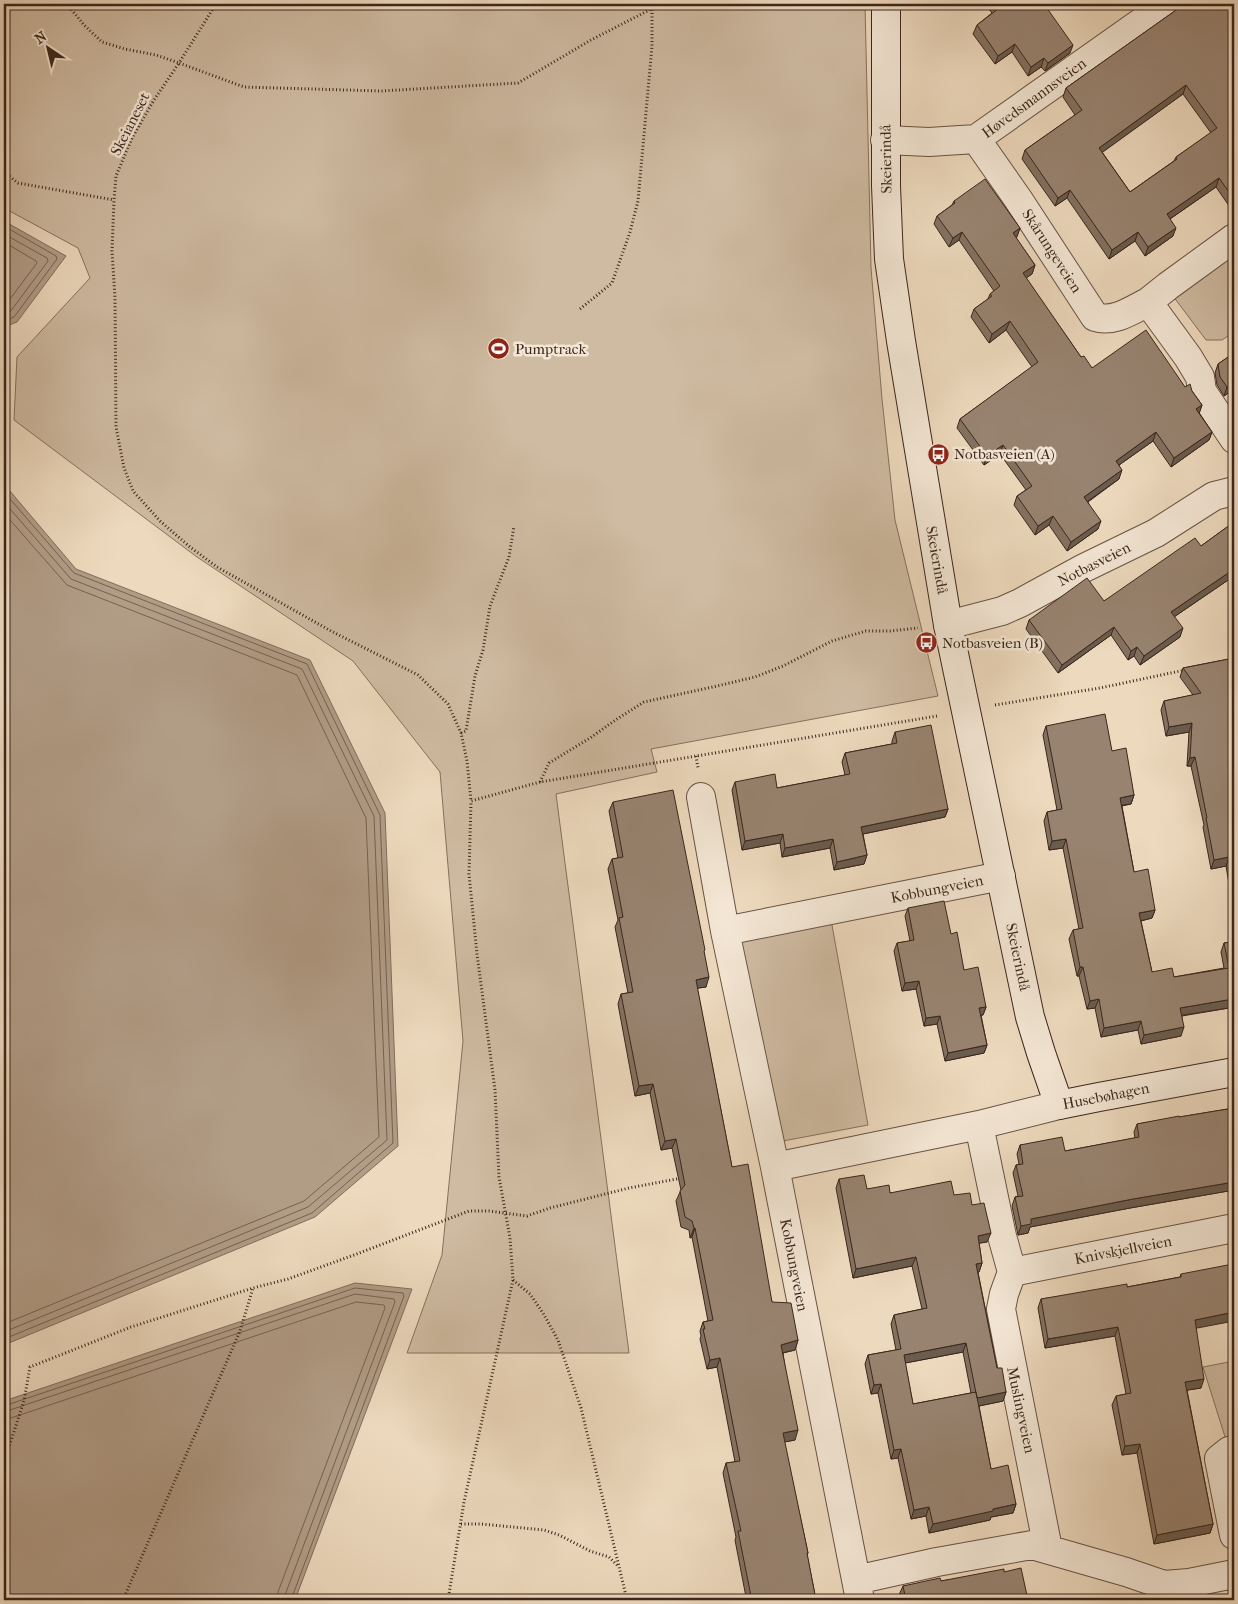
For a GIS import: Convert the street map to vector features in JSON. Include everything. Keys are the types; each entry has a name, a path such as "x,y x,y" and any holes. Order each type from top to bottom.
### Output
{"street":[{"name":"Skeierindå","path":"886,4 885,140 889,259 920,464 948,625 1002,876 1030,1018 1059,1106"},
{"name":"Høvedsmannsveien","path":"885,140 928,142 976,139 1167,4"},
{"name":"Skårungeveien","path":"976,139 1018,199 1095,317 1104,320 1148,302 1234,238"},
{"path":"1148,302 1188,357 1200,377 1202,392 1234,439"},
{"name":"Notbasveien","path":"948,625 1002,611 1020,603 1084,568 1156,533 1214,496 1234,491"},
{"name":"Kobbungveien","path":"701,797 725,931 775,1167 858,1590"},
{"name":"Kobbungveien","path":"725,931 1002,876"},
{"name":"Husebøhagen","path":"775,1167 979,1125 1099,1097 1234,1072"},
{"path":"979,1125 1002,1236 1012,1272"},
{"name":"Knivskjellveien","path":"1012,1272 1234,1228"},
{"name":"Muslingveien","path":"1012,1272 1004,1294 1001,1309 1002,1318 1048,1549"},
{"path":"1234,1450 1229,1451 1219,1459 1234,1535"},
{"path":"858,1590 937,1562 1011,1547 1032,1545 1126,1572 1165,1593 1189,1583 1234,1574"}],"path":[{"path":"67,4 84,25 102,42 156,55 244,87 381,91 518,84 591,40 661,4"},
{"name":"Skeianeset","path":"216,4 154,100 132,138 116,176 112,251 115,298 116,427 124,468 133,491 160,521 217,567 331,631 418,675 448,704 461,733 467,761 471,801 470,883 477,954 495,1090 499,1177 510,1238 513,1280 460,1524 448,1600"},
{"path":"580,309 612,283 630,232 638,201 652,46 652,8"},
{"path":"4,172 18,184 114,200"},
{"path":"461,733 466,731 475,676 483,650 490,606 509,556 514,526"},
{"path":"540,782 548,763 644,702 755,677 783,666 832,641 866,631 901,629"},
{"path":"471,801 540,782 1100,688 1189,669"},
{"path":"4,1462 24,1401 30,1366 131,1327 288,1278 354,1255 468,1211 489,1211 506,1215 527,1216 550,1208 629,1188 686,1177"},
{"path":"513,1280 530,1294 558,1340 581,1408 627,1600"},
{"path":"122,1600 240,1331 253,1288"},
{"path":"460,1524 544,1530 559,1535 590,1551 609,1557 620,1568"}],"shaded area":[{"path":"4,4 865,4 871,268 882,399 895,520 938,696 651,749 657,772 556,794 629,1353 407,1353 442,1255 463,1041 440,772 353,661 197,557 14,420 17,357 90,278 78,248 4,208"},
{"path":"1234,244 1234,332 1222,340 1206,340 1173,296"},
{"path":"830,914 868,1125 783,1141 730,932"},
{"path":"1234,1361 1234,1438 1226,1440 1203,1367"}],"water":[{"path":"4,221 66,256 17,322 4,327"},
{"path":"4,484 76,569 310,660 385,813 398,1146 315,1217 4,1345"},
{"path":"355,1283 412,1289 295,1600 4,1600 4,1401"}],"building":[{"path":"995,4 1044,4 1073,45 1048,63 1044,58 1031,67 1015,44 998,56 977,25 998,9"},
{"path":"1183,4 1234,4 1234,199 1219,178 1167,214 1176,228 1148,247 1138,232 1112,250 1070,190 1058,198 1025,150 1082,110 1066,88","holes":["1186,85 1217,128 1130,192 1099,148"]},
{"path":"985,179 1020,228 1013,233 1035,265 1023,273 1081,357 1084,356 1092,368 1146,330 1185,387 1190,384 1192,391 1202,405 1196,409 1212,432 1174,458 1156,432 1116,461 1122,470 1084,497 1101,521 1071,542 1053,516 1038,526 1017,496 1032,486 1003,445 987,456 960,419 1038,362 1010,321 992,334 974,309 992,296 990,294 1000,286 962,232 953,238 937,216 955,203 954,201"},
{"path":"1234,353 1234,383 1227,387 1220,377 1218,364"},
{"path":"1234,522 1234,569 1171,612 1183,628 1144,656 1137,647 1131,651 1114,627 1062,665 1029,620 1087,578 1104,601 1195,538 1201,546"},
{"path":"1234,658 1234,887 1229,857 1214,860 1195,757 1190,758 1192,723 1169,727 1164,701 1201,693 1183,668"},
{"path":"1105,714 1112,751 1126,748 1134,795 1120,798 1134,872 1148,869 1155,910 1139,913 1152,972 1172,968 1174,977 1229,968 1224,943 1234,942 1234,1008 1233,999 1180,1008 1184,1027 1144,1035 1141,1021 1104,1028 1099,999 1090,1001 1083,967 1080,967 1073,930 1083,928 1066,839 1052,841 1047,812 1062,809 1046,726"},
{"path":"931,725 948,809 861,827 867,855 837,862 833,839 785,848 783,834 745,841 735,782 775,774 777,788 850,774 845,753 897,743 895,732"},
{"path":"673,790 705,950 709,977 696,980 732,1167 748,1164 772,1302 791,1303 798,1340 781,1345 798,1430 783,1433 816,1600 738,1600 751,1596 738,1531 741,1531 726,1463 740,1461 720,1358 710,1360 703,1329 705,1329 703,1322 713,1320 695,1228 692,1221 685,1217 680,1191 685,1185 676,1139 665,1141 653,1084 639,1086 621,994 633,992 619,918 623,917 612,859 623,857 613,802"},
{"path":"944,901 951,934 957,932 964,970 978,967 986,1007 979,1008 987,1045 948,1053 940,1016 926,1018 919,981 905,983 897,943 914,940 908,908"},
{"path":"1234,1108 1234,1182 1031,1219 1031,1224 1021,1226 1015,1197 1023,1196 1016,1165 1023,1164 1020,1145 1062,1137 1065,1151 1139,1137 1137,1124"},
{"path":"864,1175 867,1189 889,1185 890,1193 951,1181 954,1195 970,1193 972,1205 984,1203 991,1233 978,1236 982,1263 976,1264 997,1368 1002,1368 1006,1392 977,1398 991,1469 1008,1465 1016,1504 933,1524 929,1507 914,1510 901,1449 894,1450 881,1384 874,1385 868,1355 901,1349 894,1315 927,1308 916,1257 856,1269 839,1179","holes":["966,1343 976,1392 913,1404 904,1355"]},
{"path":"1233,1264 1234,1312 1195,1320 1204,1379 1185,1382 1213,1524 1157,1535 1140,1444 1125,1446 1116,1396 1131,1393 1118,1327 1048,1339 1041,1299 1127,1284 1127,1287 1181,1277 1181,1274"},
{"path":"1021,1568 1028,1600 906,1600 903,1586 940,1578 941,1581 1004,1569 1004,1572"}],"place":[{"name":"Pumptrack","path":"499,349"},
{"name":"Notbasveien (A)","path":"938,454"},
{"name":"Notbasveien (B)","path":"926,643"}]}
